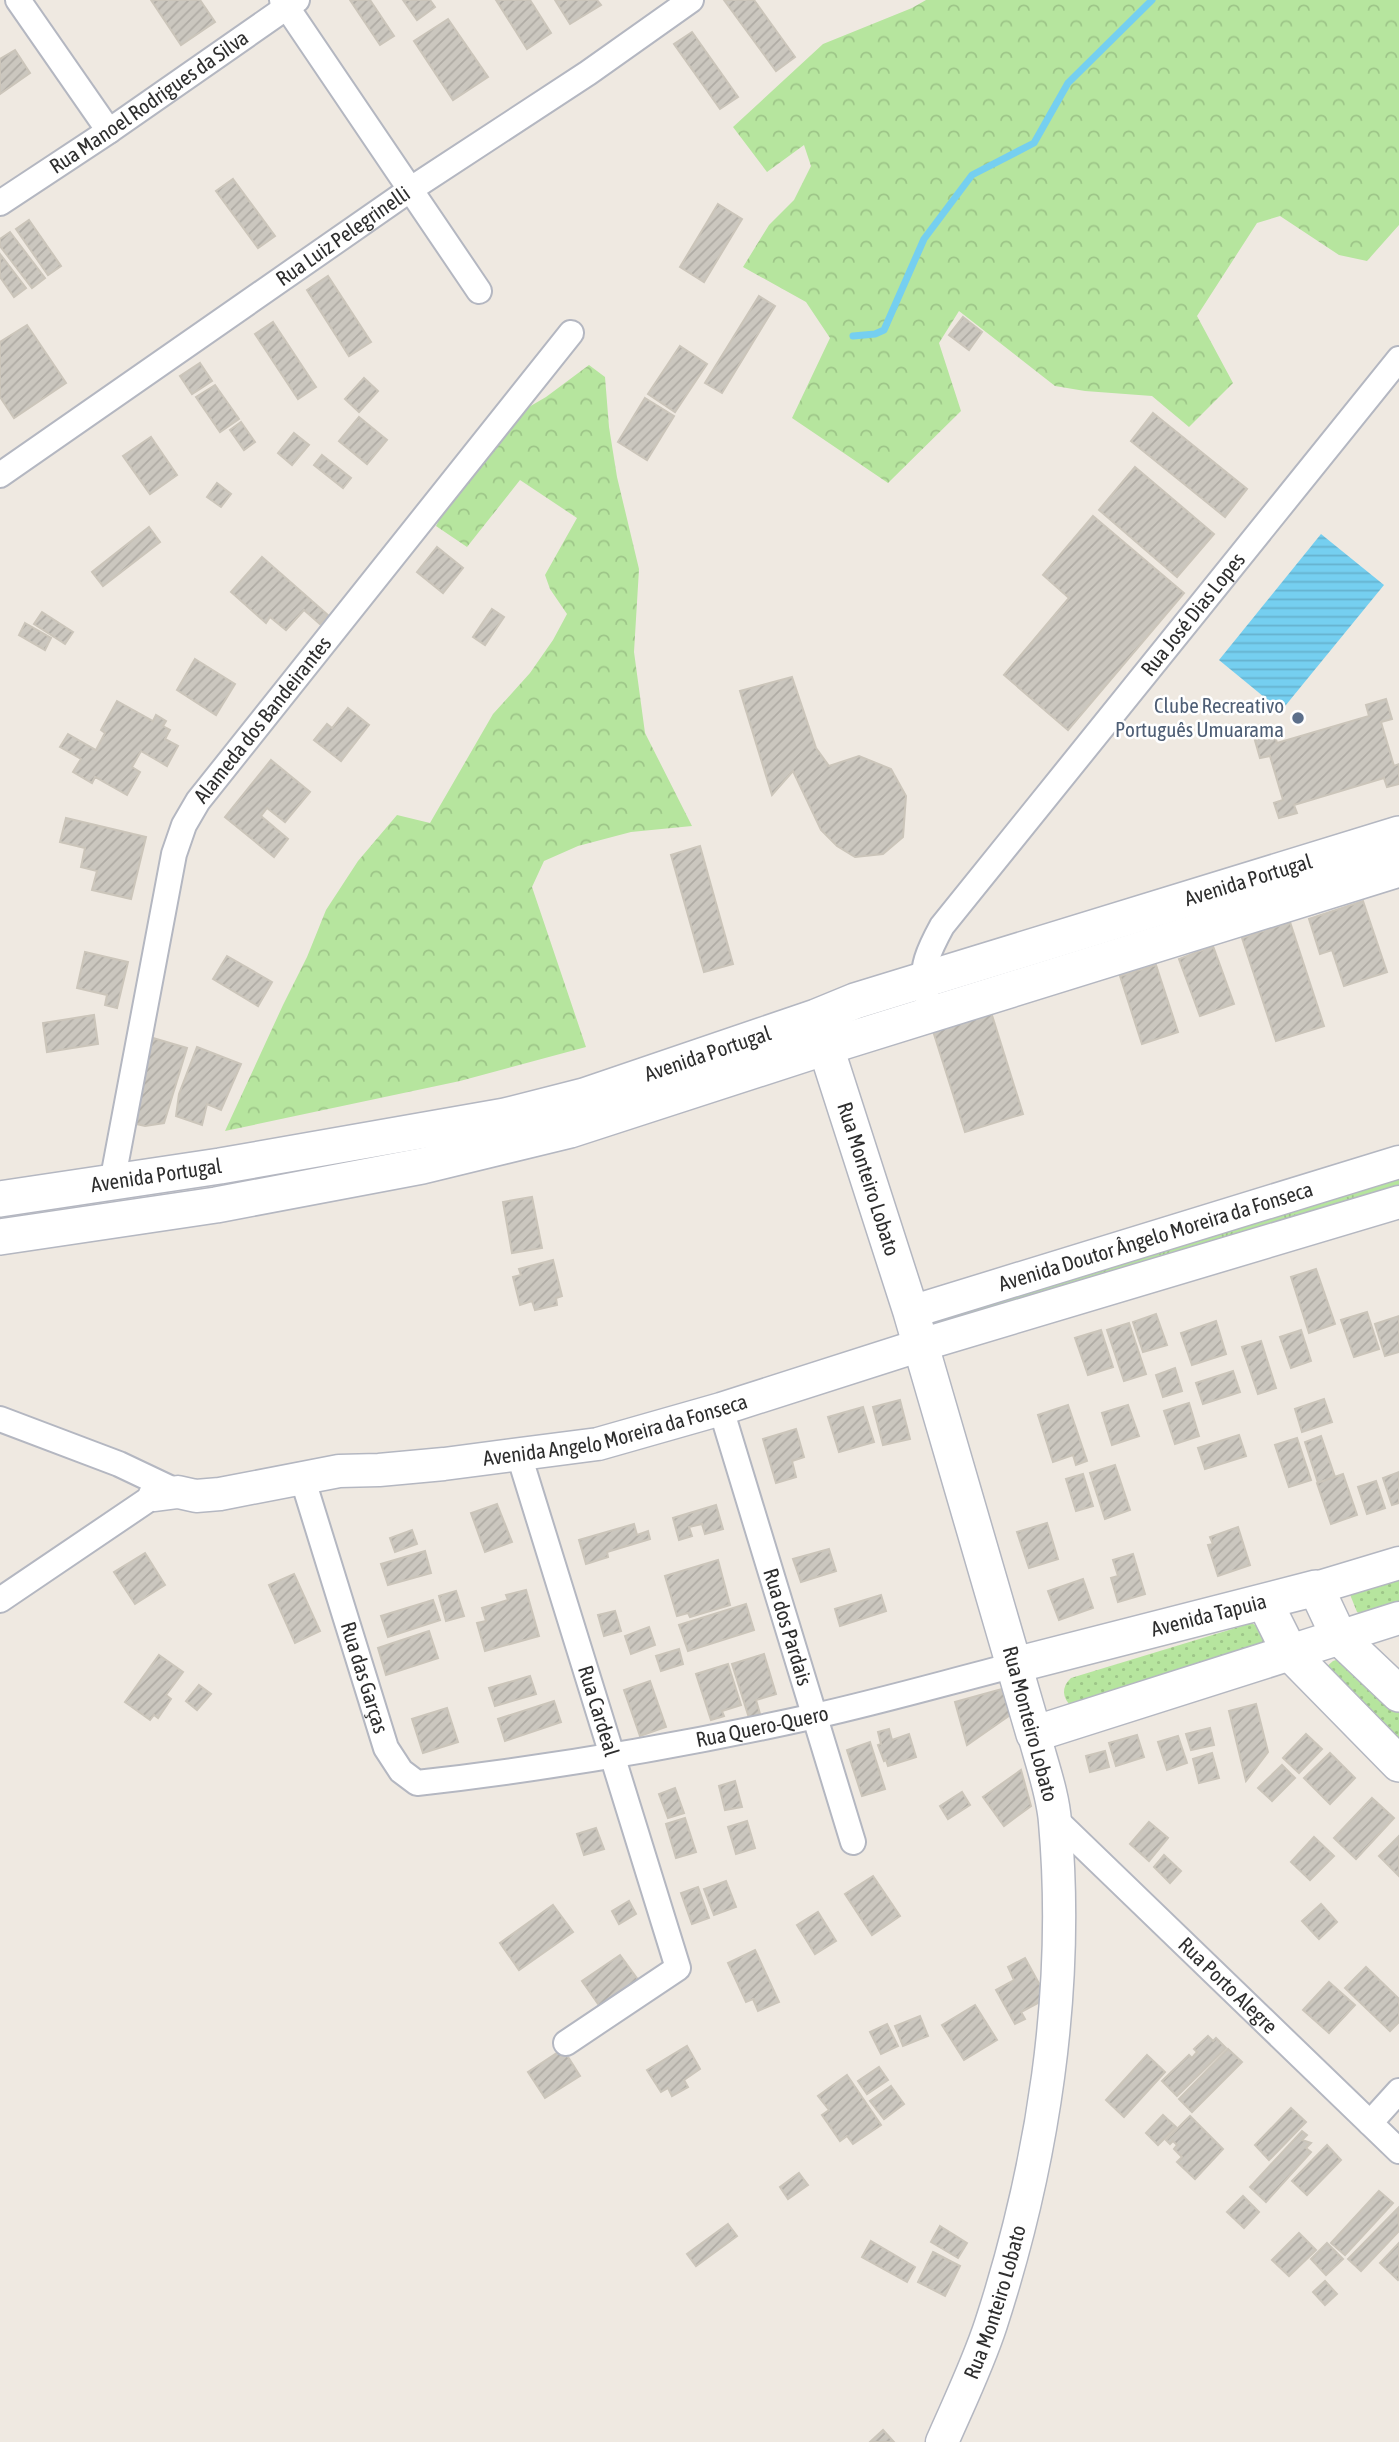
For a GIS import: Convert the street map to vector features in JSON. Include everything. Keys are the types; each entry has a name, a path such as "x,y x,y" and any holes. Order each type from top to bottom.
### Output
{"main road":[{"name":"Avenida Portugal","path":"0,1199 220,1166 505,1116 821,1032 932,1015 1205,912 1399,834"},
{"name":"Avenida Portugal","path":"821,1032 855,1001 922,980 1399,869"},
{"path":"0,1237 216,1205 422,1166 570,1130 821,1032"},
{"name":"Rua Monteiro Lobato","path":"821,1032 911,1312 1034,1734"},
{"path":"1317,1588 1339,1637 1399,1694"},
{"name":"Avenida Tapuia","path":"1015,1665 1317,1588"},
{"path":"1265,1603 1290,1653 1399,1764"},
{"path":"1034,1734 1339,1637"}],"street":[{"path":"18,0 109,131"},
{"name":"Rua Luiz Pelegrinelli","path":"0,475 411,189 587,73 691,0"},
{"path":"289,2 479,291"},
{"name":"Rua Manoel Rodrigues da Silva","path":"0,203 109,131 289,2"},
{"name":"Alameda dos Bandeirantes","path":"112,1183 174,854 184,825 206,790 571,333"},
{"name":"Rua José Dias Lopes","path":"922,980 928,953 942,926 1399,359"},
{"path":"922,980 932,1015"},
{"name":"Avenida Doutor Ângelo Moreira da Fonseca","path":"911,1312 1399,1162"},
{"name":"Avenida Doutor Ângelo Moreira da Fonseca","path":"921,1345 1399,1202"},
{"name":"Avenida Angelo Moreira da Fonseca","path":"167,1493 196,1496 220,1494 339,1471 379,1470 598,1444 721,1409 921,1345"},
{"name":"Rua dos Pardais","path":"721,1409 853,1842"},
{"path":"0,1419 119,1464 167,1493 0,1600"},
{"name":"Rua Cardeal","path":"519,1455 678,1968 566,2043"},
{"name":"Rua das Garças","path":"302,1477 386,1748 401,1771 418,1783 506,1773"},
{"name":"Avenida Tapuia","path":"1317,1588 1399,1563"},
{"path":"1339,1637 1399,1618"},
{"name":"Rua Quero-Quero","path":"506,1773 611,1756 814,1716 1015,1665"},
{"name":"Rua Monteiro Lobato","path":"942,2442 991,2326 1015,2241 1039,2132 1056,2007 1058,1914 1055,1819 1034,1734"},
{"name":"Rua Porto Alegre","path":"1055,1819 1399,2151"},
{"path":"1370,2123 1399,2091"}],"green space":[{"path":"926,0 1399,0 1399,225 1367,261 1339,255 1280,216 1257,223 1197,316 1233,383 1189,427 1152,396 1055,386 959,311 939,343 961,411 888,483 792,418 830,338 806,302 743,267 769,225 794,200 811,166 804,145 767,172 733,127 823,44"},
{"path":"589,365 605,377 617,477 639,569 634,652 645,733 692,826 631,832 578,846 544,861 532,887 586,1047 460,1081 225,1131 307,957 326,910 358,861 397,815 430,823 493,714 530,673 567,614 550,589 545,575 577,518 520,480 467,547 436,526 448,502 510,418 546,397"},
{"path":"1399,1168 1399,1192 940,1333 934,1313"},
{"path":"1399,1567 1399,1603 1361,1614 1357,1612 1349,1592"},
{"path":"1252,1623 1263,1634 1263,1650 1072,1707 1065,1696 1064,1689 1071,1678"},
{"path":"1342,1658 1399,1712 1399,1754 1325,1668"}],"water":[{"path":"1321,534 1384,585 1281,711 1219,660"}],"building":[{"path":"151,0 200,0 215,22 181,45"},
{"path":"350,0 370,0 394,36 380,45"},
{"path":"403,0 430,0 435,7 417,20"},
{"path":"496,0 530,0 551,33 527,49"},
{"path":"555,0 597,0 601,5 570,24"},
{"path":"724,0 754,0 795,57 776,71"},
{"path":"448,19 488,77 453,100 414,41"},
{"path":"692,32 738,97 720,109 674,44"},
{"path":"15,50 30,73 0,94 0,59"},
{"path":"233,179 275,236 258,248 216,191"},
{"path":"718,204 742,219 704,282 680,267"},
{"path":"29,220 61,266 48,275 16,229"},
{"path":"10,232 45,278 32,288 0,246 0,239"},
{"path":"0,254 26,288 14,297 0,277"},
{"path":"328,276 371,342 349,356 307,290"},
{"path":"759,296 775,306 722,393 705,383"},
{"path":"963,317 982,332 969,350 949,335"},
{"path":"273,322 316,387 298,399 255,334"},
{"path":"27,325 66,383 14,418 0,397 0,342"},
{"path":"680,346 707,364 675,412 648,394"},
{"path":"200,363 212,381 192,394 180,376"},
{"path":"364,378 378,391 359,412 345,399"},
{"path":"215,385 239,419 220,432 196,397"},
{"path":"645,398 674,416 647,460 618,442"},
{"path":"1153,413 1247,489 1225,517 1131,441"},
{"path":"359,417 387,440 367,464 339,441"},
{"path":"241,422 255,442 244,450 230,430"},
{"path":"294,433 309,445 292,465 278,453"},
{"path":"151,437 177,475 150,494 123,456"},
{"path":"322,455 351,478 343,488 314,465"},
{"path":"1135,467 1214,534 1177,577 1099,510"},
{"path":"217,483 231,494 221,507 207,497"},
{"path":"1093,516 1184,593 1068,730 1004,675 1069,598 1043,575"},
{"path":"149,527 160,542 103,586 92,572"},
{"path":"437,547 463,568 443,593 417,572"},
{"path":"262,557 328,615 320,624 304,610 286,630 270,617 266,623 231,592"},
{"path":"492,609 504,617 485,645 473,637"},
{"path":"42,612 73,632 65,644 34,624"},
{"path":"25,623 51,638 45,650 19,635"},
{"path":"195,659 235,684 216,715 177,690"},
{"path":"792,677 816,748 829,766 859,756 891,769 906,796 903,837 883,854 855,857 837,846 821,830 793,771 772,795 740,691"},
{"path":"1386,699 1392,719 1381,722 1394,766 1399,764 1399,784 1387,787 1384,778 1294,805 1297,813 1279,818 1274,803 1283,800 1270,756 1260,758 1254,737 1274,732 1277,743 1369,716 1366,705"},
{"path":"117,701 153,721 156,715 166,721 163,726 170,730 165,739 178,746 167,766 141,751 132,767 140,772 127,795 95,777 92,783 73,772 81,759 60,747 68,734 96,750 105,733 101,730"},
{"path":"348,708 369,725 341,761 314,740 327,724 332,728"},
{"path":"271,760 310,792 285,822 267,808 261,816 288,839 274,857 225,817"},
{"path":"66,818 146,837 131,899 92,890 97,871 81,867 85,848 60,842"},
{"path":"700,846 733,964 704,972 671,855"},
{"path":"1363,901 1387,972 1344,986 1332,950 1320,954 1309,919"},
{"path":"1290,922 1324,1026 1276,1041 1242,938"},
{"path":"1213,946 1234,1004 1200,1016 1179,959"},
{"path":"85,952 128,962 117,1008 105,1005 107,995 77,988"},
{"path":"227,956 272,982 258,1006 213,979"},
{"path":"1156,965 1178,1032 1142,1044 1120,976"},
{"path":"991,1012 1023,1114 965,1132 933,1031"},
{"path":"94,1015 98,1044 47,1052 43,1023"},
{"path":"153,1038 187,1048 164,1123 145,1126 132,1123"},
{"path":"197,1047 241,1064 221,1110 207,1104 202,1125 176,1116 179,1094"},
{"path":"532,1197 542,1248 512,1253 503,1202"},
{"path":"553,1260 562,1296 556,1298 557,1305 535,1310 532,1301 520,1305 513,1277 521,1275 519,1269"},
{"path":"1316,1269 1335,1324 1309,1333 1291,1277"},
{"path":"1367,1312 1379,1349 1354,1357 1341,1320"},
{"path":"1156,1314 1167,1345 1143,1352 1133,1322"},
{"path":"1399,1316 1399,1352 1385,1356 1375,1324"},
{"path":"1216,1321 1226,1354 1192,1365 1181,1333"},
{"path":"1129,1323 1146,1374 1124,1381 1107,1330"},
{"path":"1101,1330 1113,1367 1088,1375 1075,1338"},
{"path":"1301,1330 1311,1361 1291,1368 1280,1337"},
{"path":"1261,1341 1276,1388 1258,1394 1242,1347"},
{"path":"1175,1368 1182,1391 1163,1397 1156,1375"},
{"path":"1233,1371 1240,1392 1203,1404 1196,1383"},
{"path":"1324,1399 1332,1422 1302,1432 1295,1409"},
{"path":"900,1400 910,1439 883,1445 873,1407"},
{"path":"1189,1403 1199,1436 1175,1444 1164,1411"},
{"path":"1068,1405 1087,1461 1076,1465 1073,1455 1053,1462 1038,1415"},
{"path":"1128,1405 1139,1436 1112,1445 1102,1413"},
{"path":"863,1407 874,1442 839,1452 828,1417"},
{"path":"796,1429 804,1457 792,1461 796,1477 776,1483 763,1439"},
{"path":"1239,1435 1246,1456 1205,1469 1198,1448"},
{"path":"1321,1436 1335,1477 1318,1483 1305,1442"},
{"path":"1297,1438 1311,1480 1289,1487 1275,1445"},
{"path":"1115,1465 1130,1510 1105,1519 1090,1473"},
{"path":"1399,1472 1399,1503 1392,1505 1383,1478"},
{"path":"1083,1474 1093,1506 1076,1511 1066,1479"},
{"path":"1343,1474 1357,1515 1331,1524 1317,1483"},
{"path":"1376,1481 1385,1508 1367,1514 1358,1487"},
{"path":"497,1504 512,1542 485,1552 471,1513"},
{"path":"716,1505 723,1529 705,1534 702,1524 689,1527 692,1536 679,1540 673,1518"},
{"path":"1047,1523 1058,1559 1029,1568 1017,1532"},
{"path":"634,1524 637,1535 648,1531 650,1539 607,1552 608,1557 586,1564 579,1540"},
{"path":"1238,1527 1250,1565 1218,1576 1208,1545 1213,1544 1210,1537"},
{"path":"412,1530 417,1544 395,1552 390,1538"},
{"path":"829,1549 836,1571 801,1582 793,1559"},
{"path":"425,1551 431,1573 388,1585 381,1564"},
{"path":"145,1553 165,1585 135,1604 114,1572"},
{"path":"1133,1554 1145,1594 1118,1602 1111,1578 1118,1576 1113,1560"},
{"path":"718,1560 730,1605 690,1617 688,1613 677,1616 665,1576"},
{"path":"294,1574 320,1631 295,1643 269,1585"},
{"path":"1083,1579 1093,1608 1059,1620 1048,1591"},
{"path":"526,1590 539,1636 485,1651 477,1623 486,1621 482,1608 508,1600 506,1595"},
{"path":"456,1591 464,1616 446,1621 439,1596"},
{"path":"881,1595 886,1611 840,1626 835,1609"},
{"path":"433,1600 440,1620 388,1637 381,1616"},
{"path":"746,1604 754,1630 688,1651 679,1625"},
{"path":"615,1611 621,1631 604,1636 598,1615"},
{"path":"649,1627 655,1645 631,1654 625,1636"},
{"path":"429,1631 438,1658 386,1675 378,1648"},
{"path":"679,1649 683,1664 661,1671 656,1656"},
{"path":"764,1654 776,1694 756,1700 760,1714 749,1718 732,1664"},
{"path":"159,1655 183,1672 166,1695 171,1699 158,1718 154,1715 150,1720 125,1702"},
{"path":"728,1664 741,1705 722,1711 724,1716 711,1720 696,1674"},
{"path":"530,1676 536,1694 495,1706 489,1688"},
{"path":"650,1681 666,1727 640,1736 624,1690"},
{"path":"199,1685 211,1694 197,1710 186,1701"},
{"path":"1002,1689 1010,1715 967,1745 955,1702"},
{"path":"554,1701 561,1722 505,1741 498,1719"},
{"path":"1256,1704 1268,1752 1246,1781 1229,1711"},
{"path":"447,1708 458,1742 423,1753 412,1719"},
{"path":"1210,1728 1214,1745 1191,1750 1186,1734"},
{"path":"889,1729 892,1740 909,1734 916,1757 888,1766 878,1745 881,1744 878,1732"},
{"path":"1306,1734 1322,1749 1299,1773 1283,1758"},
{"path":"1137,1735 1144,1757 1116,1766 1109,1743"},
{"path":"1178,1736 1187,1763 1167,1770 1158,1742"},
{"path":"870,1742 885,1789 862,1796 847,1750"},
{"path":"1105,1751 1109,1767 1090,1772 1086,1756"},
{"path":"1212,1753 1219,1778 1199,1783 1193,1759"},
{"path":"1330,1753 1355,1778 1330,1804 1304,1778"},
{"path":"1282,1765 1295,1778 1272,1801 1258,1788"},
{"path":"1021,1770 1031,1806 1004,1826 983,1797"},
{"path":"735,1781 742,1807 725,1810 719,1786"},
{"path":"675,1788 684,1813 668,1818 659,1794"},
{"path":"962,1792 970,1805 948,1819 940,1806"},
{"path":"1372,1798 1394,1818 1356,1859 1334,1838"},
{"path":"685,1818 696,1852 676,1858 666,1824"},
{"path":"747,1821 755,1848 736,1854 728,1827"},
{"path":"1149,1822 1168,1838 1149,1861 1130,1844"},
{"path":"596,1828 604,1849 584,1855 577,1834"},
{"path":"1399,1836 1399,1876 1379,1856"},
{"path":"1314,1837 1334,1856 1310,1880 1291,1862"},
{"path":"1164,1855 1181,1871 1170,1883 1154,1867"},
{"path":"873,1876 900,1916 872,1935 845,1894"},
{"path":"726,1881 736,1907 714,1915 704,1889"},
{"path":"698,1887 709,1918 692,1924 681,1893"},
{"path":"629,1901 636,1914 619,1924 612,1911"},
{"path":"1321,1904 1337,1922 1319,1939 1302,1921"},
{"path":"553,1905 573,1932 519,1970 500,1943"},
{"path":"818,1912 836,1941 815,1954 797,1925"},
{"path":"755,1950 779,2002 758,2011 753,1999 746,2002 728,1963"},
{"path":"620,1955 639,1981 601,2008 582,1981"},
{"path":"1025,1958 1047,1998 1021,2012 1025,2019 1015,2024 996,1990 1014,1980 1008,1967"},
{"path":"1366,1967 1399,1999 1399,2022 1390,2031 1345,1988"},
{"path":"1329,1982 1355,2005 1329,2033 1303,2010"},
{"path":"975,2005 997,2040 964,2060 942,2025"},
{"path":"920,2016 928,2036 903,2046 895,2026"},
{"path":"887,2024 898,2046 881,2054 870,2032"},
{"path":"1208,2036 1213,2041 1216,2038 1226,2048 1177,2096 1162,2081 1189,2055 1192,2058 1197,2052 1194,2049"},
{"path":"687,2046 700,2069 684,2080 688,2087 672,2096 668,2088 661,2092 647,2070"},
{"path":"563,2049 580,2076 545,2098 528,2072"},
{"path":"1228,2049 1242,2062 1192,2112 1179,2099"},
{"path":"1147,2055 1165,2072 1124,2117 1106,2100"},
{"path":"879,2067 888,2080 867,2094 858,2081"},
{"path":"847,2075 881,2125 853,2144 847,2136 840,2141 822,2115 829,2110 818,2096"},
{"path":"891,2086 904,2104 884,2119 870,2101"},
{"path":"1291,2108 1306,2122 1269,2160 1255,2145"},
{"path":"1163,2115 1176,2127 1158,2145 1146,2133"},
{"path":"1190,2116 1223,2149 1195,2179 1177,2162 1182,2157 1174,2149 1177,2145 1166,2140"},
{"path":"1302,2131 1307,2135 1302,2140 1311,2143 1306,2148 1311,2152 1266,2202 1250,2187"},
{"path":"1327,2145 1341,2160 1307,2195 1292,2181"},
{"path":"799,2173 808,2185 788,2199 780,2187"},
{"path":"1379,2191 1393,2203 1345,2255 1331,2243"},
{"path":"1243,2196 1259,2212 1244,2228 1227,2212"},
{"path":"1398,2208 1399,2231 1361,2271 1348,2259"},
{"path":"728,2224 737,2236 696,2266 687,2254"},
{"path":"940,2226 967,2243 958,2258 931,2242"},
{"path":"1299,2233 1316,2250 1289,2276 1272,2260"},
{"path":"871,2241 915,2267 907,2282 862,2257"},
{"path":"1327,2243 1343,2259 1326,2275 1311,2259"},
{"path":"1399,2243 1399,2279 1398,2280 1380,2263"},
{"path":"933,2252 960,2266 945,2296 918,2282"},
{"path":"1325,2281 1337,2294 1325,2305 1313,2292"},
{"path":"883,2430 894,2442 870,2442"}],"waterway":[{"path":"853,336 875,334 884,330 924,239 972,175 1034,143 1068,83 1152,0"}],"place":[{"name":"Clube Recreativo Português Umuarama","path":"1298,718"}]}
